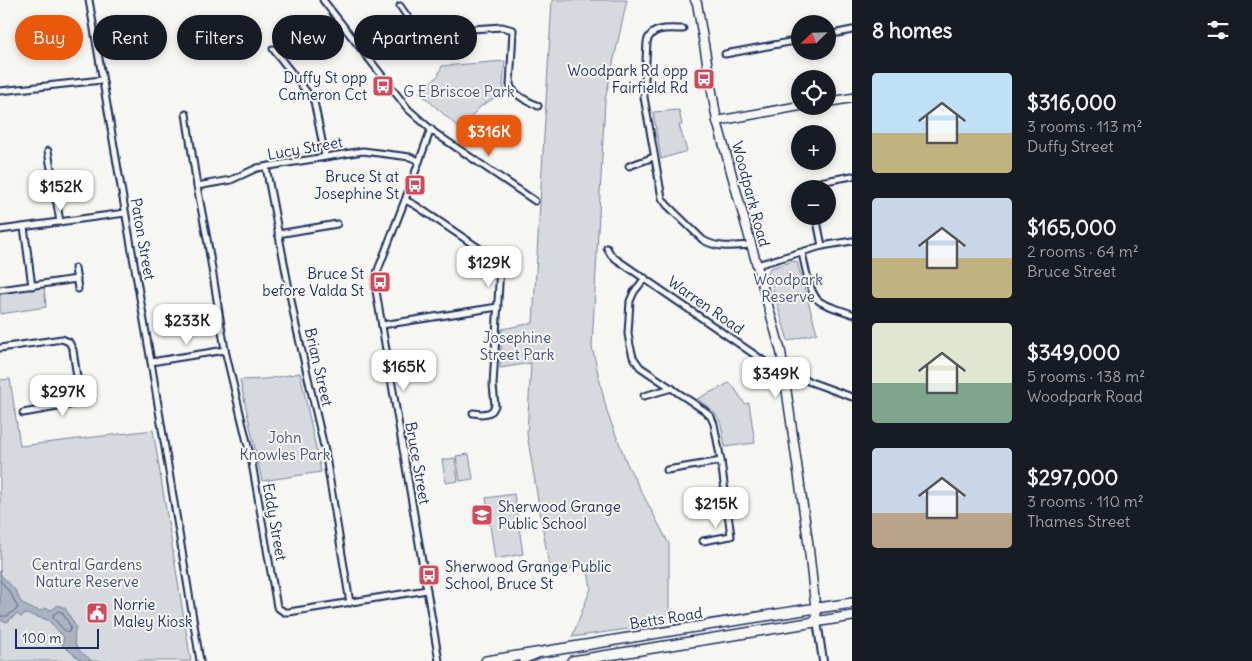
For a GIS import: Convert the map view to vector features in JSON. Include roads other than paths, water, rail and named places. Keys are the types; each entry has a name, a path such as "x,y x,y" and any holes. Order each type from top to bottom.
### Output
{"highway":[{"name":"Betts Road","path":"486,661 658,632 852,603"},
{"name":"Betts Road","path":"572,661 852,616"}],"main road":[{"name":"Woodpark Road","path":"697,1 717,121 779,345 808,541 817,621"},
{"path":"836,101 852,98"},
{"path":"717,121 791,108"}],"street":[{"name":"Paton Street","path":"89,0 200,661"},
{"path":"323,0 354,40"},
{"path":"400,6 406,15"},
{"path":"477,29 502,28 513,30 510,85 515,93 538,106"},
{"path":"683,29 657,30 649,35 646,42 644,97 654,157 664,201 703,240 712,245 751,245"},
{"path":"836,33 852,30"},
{"path":"725,54 791,42"},
{"path":"282,60 314,101 325,156"},
{"path":"369,60 408,109 431,129 535,201"},
{"path":"0,92 102,80"},
{"name":"Eddy Street","path":"186,114 225,350 252,463 277,607 286,612 427,590"},
{"name":"Bruce Street","path":"431,129 376,276 375,285 439,661"},
{"path":"48,151 60,222"},
{"name":"Lucy Street","path":"197,186 232,180 254,169 363,151 410,157 419,161"},
{"path":"629,166 654,157"},
{"name":"Brian Street","path":"266,167 296,326 325,451 350,602"},
{"path":"831,180 852,176"},
{"path":"405,200 415,204 498,262 500,270 493,385 495,406 488,413 473,413"},
{"path":"0,230 126,212"},
{"path":"278,234 337,224"},
{"path":"818,225 822,246"},
{"path":"24,227 32,286"},
{"path":"757,265 822,246 852,241"},
{"name":"Warren Road","path":"607,248 613,256 784,374 852,397"},
{"path":"802,253 811,288 816,298 824,304 852,314"},
{"path":"75,268 78,289"},
{"path":"645,278 634,292 630,301 628,334 633,357 640,367 704,411 714,424 731,536 703,541"},
{"path":"0,290 77,279"},
{"path":"382,326 498,307"},
{"path":"0,348 60,339 68,339 71,344 79,391 76,400 67,406 23,412"},
{"path":"151,362 225,350"},
{"path":"644,396 672,388"},
{"path":"76,400 81,404"},
{"path":"667,470 721,461"},
{"name":"Woodpark Road","path":"817,621 823,661"},
{"path":"523,661 534,657 540,652"}],"water":[{"path":"0,570 1,575 16,591 20,601 28,607 40,611 45,608 52,610 58,605 65,608 76,627 74,639 77,647 92,661 82,661 62,645 64,637 48,620 27,614 20,617 17,614 7,622 0,620"}],"place":[{"name":"Woodpark Rd opp Fairfield Rd","path":"704,79"},
{"name":"Duffy St opp Cameron Cct","path":"383,86"},
{"name":"Bruce St at Josephine St","path":"415,185"},
{"name":"Bruce St before Valda St","path":"380,282"},
{"name":"Sherwood Grange Public School","path":"482,515"},
{"name":"Sherwood Grange Public School, Bruce St","path":"429,575"},
{"name":"Norrie Maley Kiosk","path":"97,613"}],"park label":[{"name":"G E Briscoe Park","path":"459,91"},
{"name":"Woodpark Reserve","path":"788,288"},
{"name":"Josephine Street Park","path":"517,346"},
{"name":"John Knowles Park","path":"285,446"},
{"name":"Central Gardens Nature Reserve","path":"87,572"}]}
